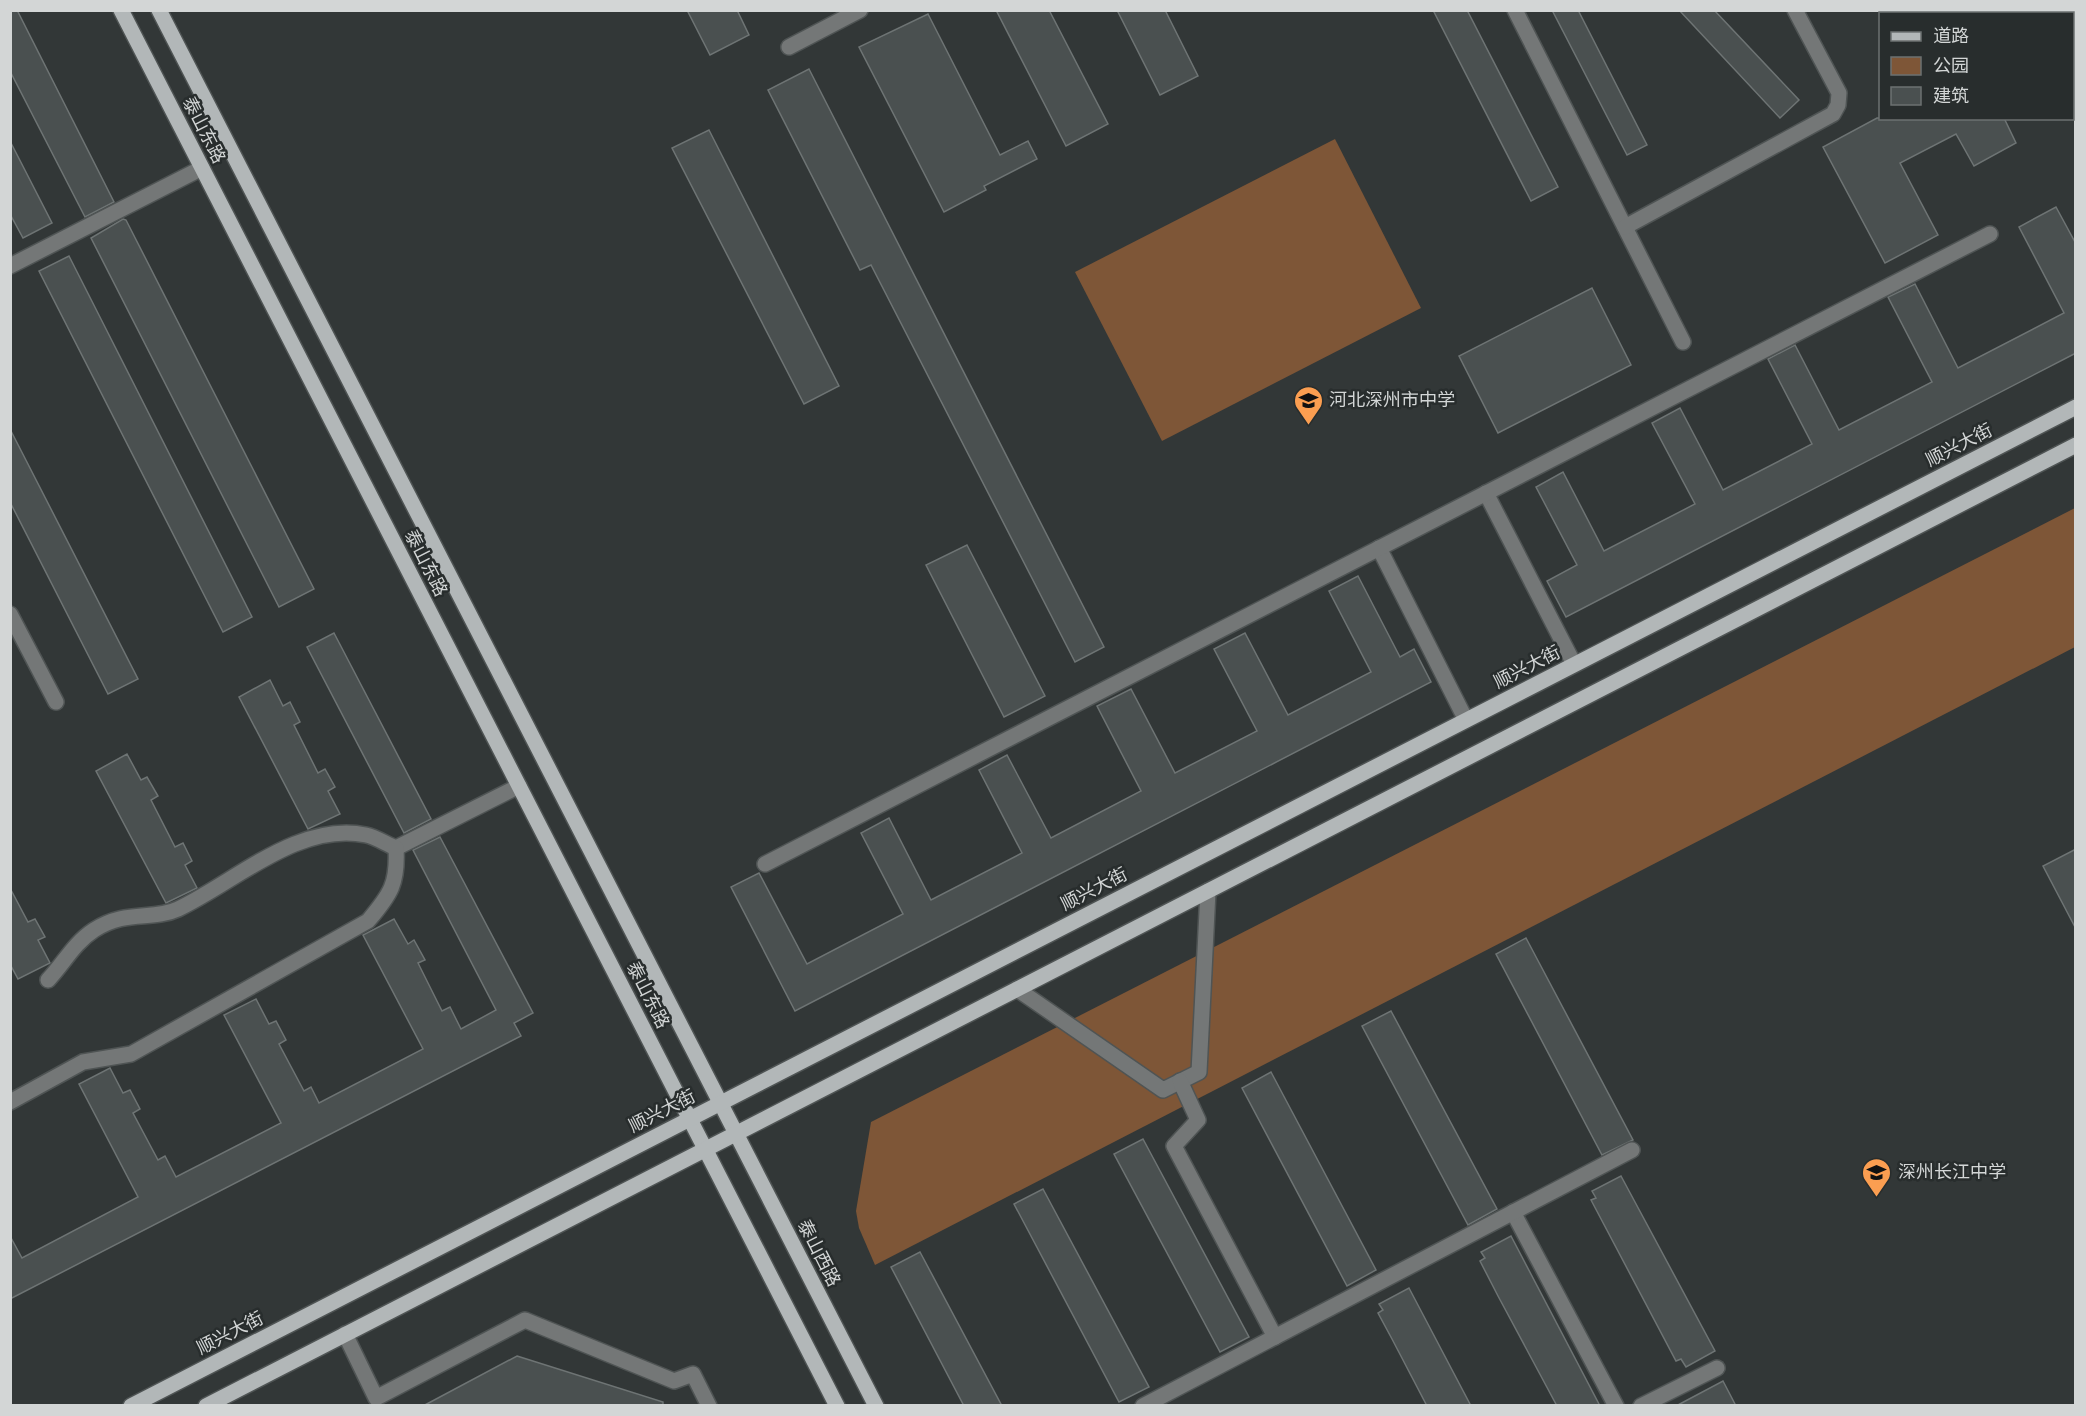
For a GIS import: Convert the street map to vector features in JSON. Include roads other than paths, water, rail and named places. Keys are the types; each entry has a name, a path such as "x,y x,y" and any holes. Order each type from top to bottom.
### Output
{"main road":[{"name":"泰山东路","path":"121,10 705,1149"},
{"name":"泰山东路","path":"159,10 728,1118"},
{"name":"顺兴大街","path":"131,1406 2076,407"},
{"path":"206,1406 2076,445"},
{"name":"泰山西路","path":"728,1118 876,1406"},
{"path":"705,1149 837,1406"}],"street":[{"path":"789,47 860,10"},
{"path":"1515,10 1683,342"},
{"path":"1624,227 1833,114 1838,105 1839,93 1795,10"},
{"path":"10,266 202,168"},
{"path":"765,864 1990,234"},
{"path":"1486,493 1574,664"},
{"path":"1379,548 1466,720"},
{"path":"10,614 56,702"},
{"path":"396,848 519,786"},
{"path":"48,980 75,946 108,922 129,915 175,910 302,840 333,834 367,835 396,848"},
{"path":"10,1102 83,1062 130,1054 368,921 394,886 397,871 396,848"},
{"path":"1017,989 1163,1090 1199,1072 1208,891"},
{"path":"1180,1081 1198,1120 1174,1146 1275,1337"},
{"path":"1143,1406 1632,1150"},
{"path":"1514,1212 1616,1406"},
{"path":"345,1334 376,1398 525,1320 674,1381 693,1374 709,1406"},
{"path":"1641,1406 1717,1368"}],"place":[{"name":"河北深州市中学","path":"1308,426"},
{"name":"深州长江中学","path":"1877,1198"}]}
